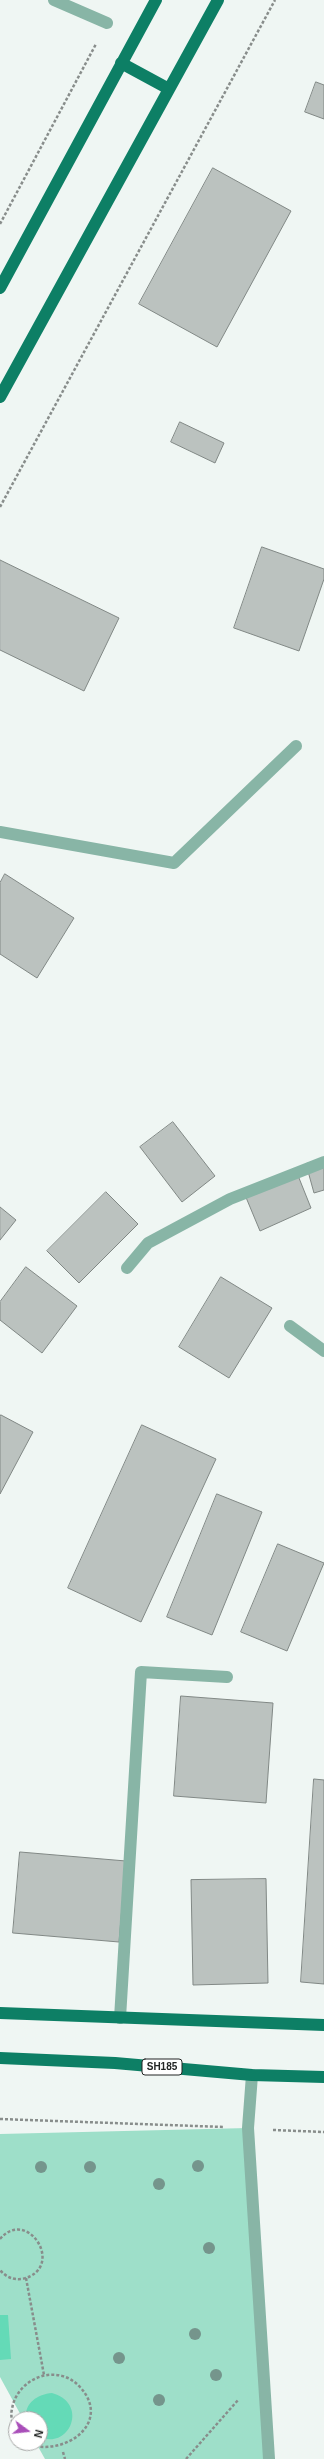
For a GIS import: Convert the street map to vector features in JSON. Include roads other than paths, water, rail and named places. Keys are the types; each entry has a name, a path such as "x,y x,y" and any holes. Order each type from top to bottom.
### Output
{"main road":[{"path":"0,288 156,0"},
{"path":"0,397 218,0"},
{"path":"121,63 169,89"},
{"path":"0,2013 324,2025"},
{"name":"SH185","path":"0,2058 115,2063 252,2075 324,2077"}],"street":[{"path":"54,0 107,23"},
{"path":"0,832 174,863 296,746"},
{"path":"127,1268 148,1243 230,1199 324,1162"},
{"path":"290,1326 324,1351"},
{"path":"120,2018 141,1672 227,1678"},
{"path":"252,2075 248,2128 269,2459"}]}
